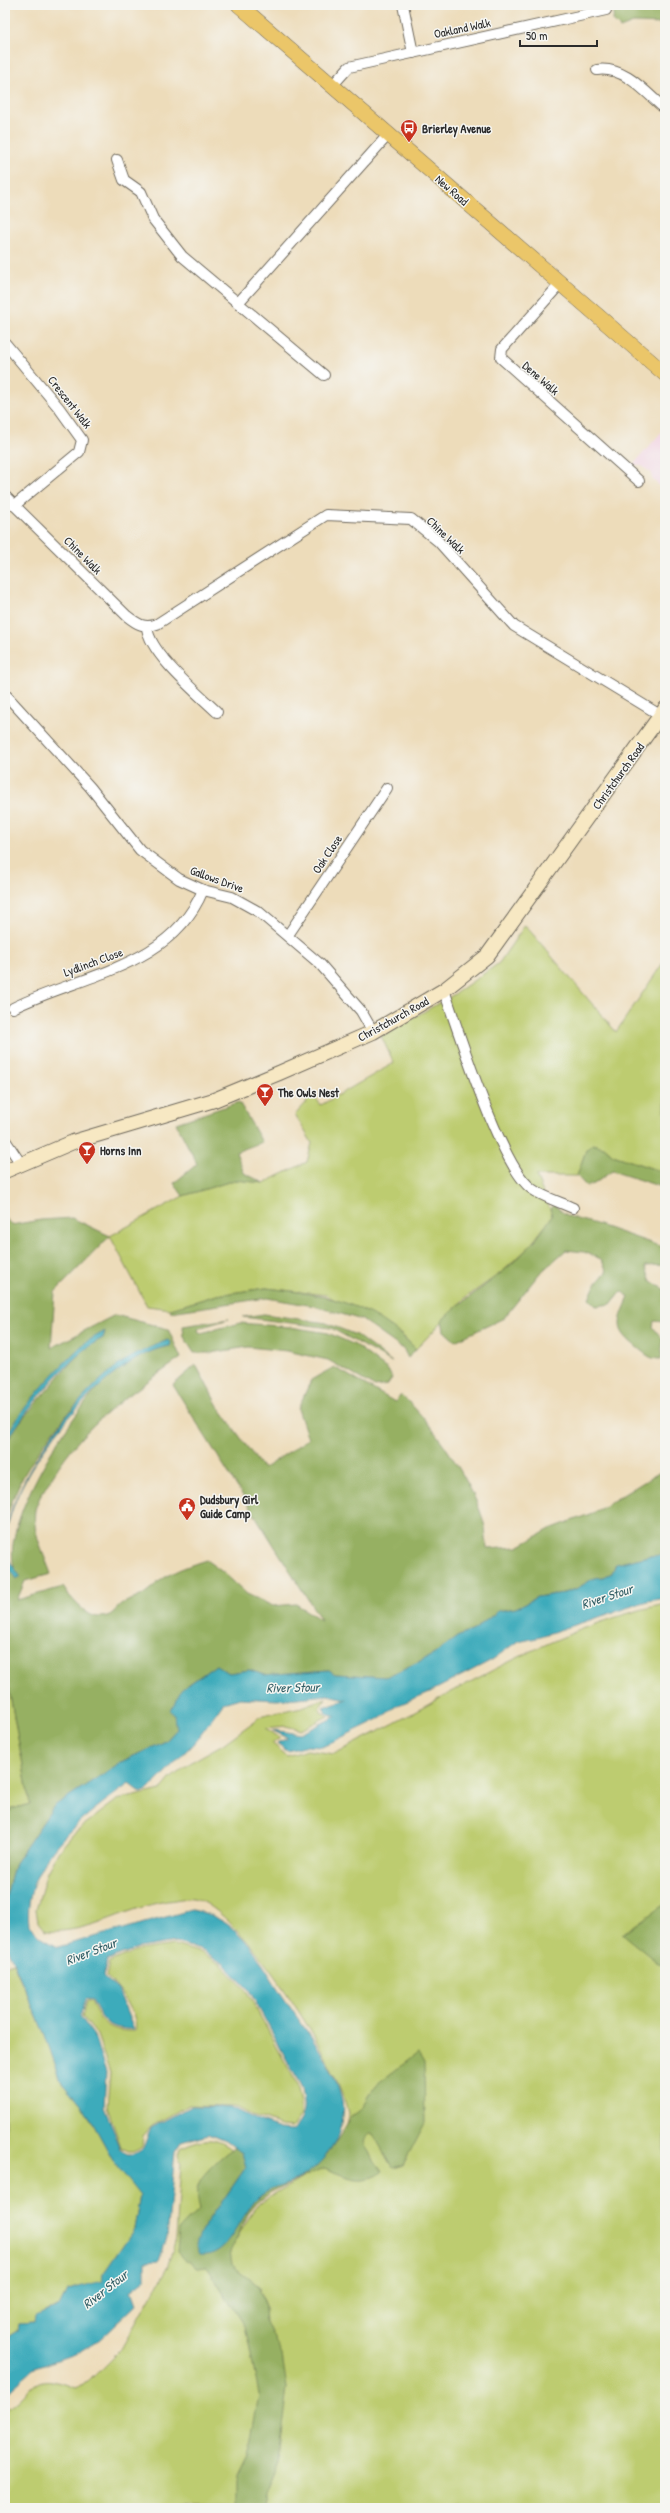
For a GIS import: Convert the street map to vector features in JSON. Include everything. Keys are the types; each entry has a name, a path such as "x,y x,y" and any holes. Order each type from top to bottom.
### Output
{"main road":[{"name":"New Road","path":"239,5 331,87 561,283 665,374"},
{"name":"Christchurch Road","path":"5,1171 73,1142 214,1100 373,1032 444,990 487,956 664,714"}],"street":[{"path":"403,5 413,52"},
{"name":"Oakland Walk","path":"331,87 349,68 413,52 606,10"},
{"path":"597,70 609,68 625,75 665,109"},
{"path":"238,303 388,135"},
{"path":"118,160 124,180 141,192 153,219 182,256 324,375"},
{"name":"Dene Walk","path":"561,283 502,349 501,358 639,482"},
{"name":"Crescent Walk","path":"5,343 59,408 82,440 79,452 15,505"},
{"name":"Chine Walk","path":"5,496 127,616 137,624 147,627 157,624 326,515 411,519 438,541 514,626 664,714"},
{"path":"147,627 148,636 179,676 217,712"},
{"name":"Gallows Drive","path":"5,694 90,787 140,850 179,879 203,890 232,897 244,903 288,935 320,964 344,990 361,1010 373,1032"},
{"name":"Oak Close","path":"288,935 387,788"},
{"name":"Lydlinch Close","path":"13,1008 30,999 131,963 164,941 189,916 203,890"},
{"path":"444,990 478,1086 510,1161 531,1189 573,1208"},
{"path":"5,1140 21,1164"}],"shaded area":[{"path":"665,428 665,490 653,480 650,472 642,466 633,465"}],"green space":[{"path":"614,5 665,5 665,24 633,23 620,28 613,21"},
{"path":"525,925 616,1032 665,960 665,1173 613,1155 604,1147 586,1150 577,1176 536,1176 553,1216 528,1248 502,1272 465,1298 416,1349 402,1335 326,1295 266,1288 217,1295 171,1309 147,1306 110,1236 183,1196 235,1180 264,1183 307,1162 312,1143 295,1115 313,1095 321,1105 394,1063 381,1036 453,995 499,963"},
{"path":"239,1102 262,1142 236,1152 244,1173 264,1183 235,1180 183,1196 174,1183 197,1164 176,1123"},
{"path":"592,1144 604,1147 613,1155 665,1173 665,1188 612,1171 594,1184 586,1186 577,1176 586,1150"},
{"path":"555,1205 565,1214 576,1219 599,1225 665,1248 665,1265 645,1266 651,1281 665,1290 665,1322 654,1321 653,1327 663,1340 661,1359 652,1358 647,1355 631,1342 622,1331 620,1320 629,1297 621,1291 611,1304 596,1306 589,1299 595,1285 607,1271 601,1259 584,1252 566,1250 539,1274 504,1318 455,1341 444,1331 442,1320 508,1267 535,1241 552,1216 550,1209"},
{"path":"5,1217 11,1225 41,1220 72,1218 110,1236 55,1292 51,1348 115,1315 168,1329 181,1358 110,1410 94,1424 65,1457 42,1493 35,1510 35,1526 37,1535 51,1574 25,1581 17,1600 63,1587 74,1601 84,1610 95,1616 104,1617 113,1613 124,1603 142,1595 169,1575 206,1560 224,1573 247,1594 273,1606 296,1604 321,1620 173,1385 196,1365 218,1406 263,1469 308,1439 298,1409 311,1380 334,1367 395,1402 401,1395 426,1421 463,1475 480,1511 485,1527 487,1549 518,1547 550,1529 595,1512 665,1469 665,1555 649,1556 616,1564 612,1573 604,1577 594,1578 578,1588 564,1593 537,1597 516,1608 498,1611 474,1630 457,1637 433,1655 386,1677 335,1674 329,1670 264,1675 249,1670 229,1673 216,1665 183,1690 176,1706 176,1730 166,1741 123,1761 54,1806 15,1863 5,1900 5,1818 12,1809 30,1804 5,1667 5,1558 8,1565 14,1567 13,1546 19,1521 30,1492 45,1462 82,1408 99,1386 115,1372 134,1359 148,1352 170,1346 171,1343 168,1340 125,1362 104,1378 67,1415 51,1434 21,1480 5,1520 6,1443 19,1423 75,1358 90,1344 103,1338 105,1332 76,1355 49,1380 25,1407 5,1438"},
{"path":"266,1288 309,1294 329,1298 347,1304 382,1321 399,1333 416,1349 408,1358 404,1350 362,1320 314,1306 267,1298 170,1312 171,1309 217,1295"},
{"path":"264,1314 326,1323 356,1335 392,1362 331,1328 243,1317"},
{"path":"229,1319 199,1328 198,1331 201,1333 240,1323 290,1327 328,1333 355,1345 388,1370 392,1378 387,1385 375,1387 328,1360 287,1351 248,1347 210,1353 194,1353 184,1337 183,1326"},
{"path":"665,1604 665,2508 5,2508 5,2411 16,2403 35,2384 41,2381 59,2383 74,2388 88,2382 121,2349 167,2268 176,2238 181,2164 178,2155 180,2148 197,2141 212,2140 232,2149 240,2156 231,2248 249,2217 262,2202 309,2174 330,2156 338,2145 344,2132 348,2117 342,2093 309,2028 261,1958 236,1929 213,1908 193,1898 187,1898 142,1907 78,1928 62,1931 45,1931 38,1922 36,1909 47,1872 58,1852 75,1832 117,1800 161,1790 170,1779 193,1761 223,1744 263,1715 302,1707 326,1698 319,1708 321,1712 328,1716 301,1730 286,1726 266,1728 280,1738 272,1743 287,1756 307,1750 334,1754 536,1649 621,1615"},
{"path":"5,1667 30,1804 12,1809 5,1818"},
{"path":"665,1904 665,1964 658,1963 622,1934"},
{"path":"174,1945 202,1953 222,1965 246,1990 297,2084 301,2102 301,2115 292,2127 281,2126 255,2117 234,2106 188,2105 152,2126 143,2136 142,2146 134,2151 128,2151 121,2147 107,2107 110,2073 97,2035 82,2016 86,2001 91,2001 98,2016 107,2025 120,2030 135,2031 136,2024 131,2009 116,1987 106,1976 109,1962 139,1950"},
{"path":"13,1963 45,2035 61,2081 86,2111 117,2167 140,2195 134,2229 103,2274 102,2282 67,2290 60,2305 48,2310 35,2322 19,2323 18,2331 10,2336 8,2343 5,2344 5,1966"},
{"path":"418,2053 424,2063 425,2123 403,2165 393,2168 373,2134 369,2133 366,2136 365,2146 382,2172 367,2179 359,2179 323,2168 270,2193 257,2203 248,2214 230,2252 232,2265 260,2287 264,2298 266,2322 282,2355 287,2389 278,2456 263,2494 264,2508 237,2508 237,2472 247,2452 252,2434 259,2394 245,2326 207,2267 196,2268 191,2261 185,2261 177,2252 179,2230 199,2209 197,2190 199,2182 203,2176 223,2156 236,2148 242,2153 246,2167 201,2232 233,2235 238,2224 257,2199 273,2187 296,2180 327,2155 351,2117 363,2108 368,2096 377,2084"}],"water":[{"path":"105,1331 103,1338 90,1346 62,1370 35,1401 5,1445 8,1435 15,1422 52,1375 86,1342"},
{"path":"168,1340 171,1343 170,1346 144,1355 117,1372 89,1397 62,1426 39,1458 22,1487 39,1454 75,1406 94,1386 118,1365 131,1357"},
{"path":"12,1510 7,1530 8,1520"},
{"path":"5,1550 20,1576 17,1579 6,1561"},
{"name":"River Stour","path":"665,1555 665,1598 648,1601 541,1636 518,1641 492,1660 430,1692 396,1706 381,1718 322,1747 307,1746 287,1751 277,1743 288,1738 272,1730 301,1734 336,1716 326,1713 323,1707 347,1699 328,1695 277,1700 240,1698 223,1703 194,1743 148,1790 141,1793 129,1784 93,1811 59,1842 45,1861 35,1880 29,1902 29,1925 42,1938 58,1947 191,1910 223,1921 236,1931 252,1948 318,2047 338,2086 343,2105 341,2125 333,2145 325,2157 309,2172 297,2180 266,2192 257,2199 226,2243 219,2250 210,2254 200,2255 196,2245 201,2232 246,2167 242,2153 226,2141 209,2134 181,2142 175,2151 167,2238 159,2261 145,2262 145,2280 131,2291 136,2305 99,2340 75,2354 33,2369 5,2394 5,2344 8,2343 10,2336 18,2331 19,2323 35,2322 36,2316 60,2305 67,2290 102,2281 103,2274 134,2229 140,2196 117,2167 86,2111 61,2081 45,2035 5,1943 5,1900 15,1863 54,1806 123,1761 166,1741 176,1730 174,1715 170,1710 175,1705 181,1690 216,1665 229,1673 249,1670 264,1675 329,1670 335,1674 386,1677 433,1655 457,1637 474,1630 498,1611 516,1608 537,1597 564,1593 578,1588 594,1578 604,1577 612,1573 616,1564 649,1556","holes":["175,1942 203,1951 224,1964 249,1990 302,2088 304,2100 303,2115 298,2125 293,2130 280,2129 263,2123 231,2107 191,2106 151,2128 143,2148 133,2154 127,2154 121,2149 104,2107 106,2072 94,2036 80,2016 85,1999 92,2000 99,2014 107,2023 119,2028 134,2029 118,1990 103,1976 107,1960 138,1948"]}],"place":[{"name":"Brierley Avenue","path":"409,143"},
{"name":"The Owls Nest","path":"265,1107"},
{"name":"Horns Inn","path":"87,1165"},
{"name":"Dudsbury Girl Guide Camp","path":"187,1521"}]}
